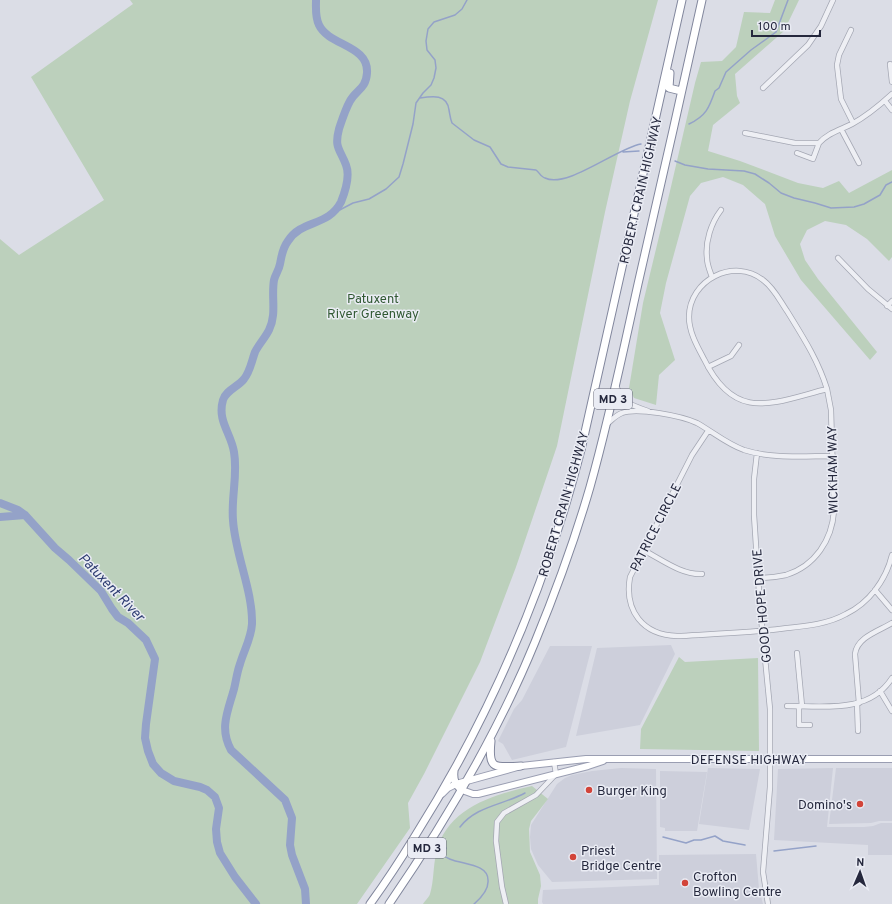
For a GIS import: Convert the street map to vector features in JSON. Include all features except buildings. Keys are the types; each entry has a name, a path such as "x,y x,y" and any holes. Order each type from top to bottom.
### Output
{"highway":[{"name":"ROBERT CRAIN HIGHWAY","path":"370,904 396,866 454,771 492,696 518,638 541,580 566,504 582,443 682,0"},
{"name":"ROBERT CRAIN HIGHWAY","path":"389,904 438,830 462,790 491,736 528,657 557,586 584,509 616,384 702,0"},
{"path":"673,41 668,86 670,89 682,91"},
{"path":"491,736 489,755 491,762 497,766 521,766"},
{"path":"454,771 453,778 462,790"}],"main road":[{"name":"DEFENSE HIGHWAY","path":"440,796 448,788 456,784 521,766 586,759 892,759"},
{"name":"DEFENSE HIGHWAY","path":"462,790 472,794 478,794 606,760"}],"street":[{"path":"764,88 808,45 820,26 833,0"},
{"path":"851,30 839,55 837,65 841,99 854,123"},
{"path":"890,64 892,82"},
{"path":"797,153 813,159 819,143 825,136 854,123 871,112 892,94"},
{"path":"885,101 892,110"},
{"path":"841,129 859,163"},
{"path":"745,132 795,143 819,143"},
{"path":"712,277 707,260 707,248 714,220 721,210"},
{"path":"838,258 868,289 892,309"},
{"name":"WICKHAM WAY","path":"758,578 776,577 793,572 815,558 826,542 833,518 831,410 827,389 821,370 812,351 778,297 764,280 747,272 738,271 721,273 712,277 697,290 692,299 689,317 692,335 708,367 724,390 741,400 762,404 773,403 827,389"},
{"path":"888,306 892,300"},
{"path":"708,367 731,356 737,350 739,344"},
{"path":"616,384 620,394 627,403 655,413"},
{"path":"606,425 616,416 627,411 655,413 684,418 699,424 734,446 757,453 782,456 832,456"},
{"name":"PATRICE CIRCLE","path":"708,431 692,456 631,573 628,588 631,608 637,617 651,630 667,636 763,631 812,625 837,619 856,608 875,590 888,570 892,556"},
{"name":"GOOD HOPE DRIVE","path":"757,453 753,496 758,578 769,692 770,799 763,872 768,904"},
{"path":"643,550 686,572 702,574"},
{"path":"875,590 892,610"},
{"path":"858,731 855,654 857,646 862,640 892,624"},
{"path":"797,654 801,706 799,725 810,725"},
{"path":"788,706 844,706 858,703 867,700 880,691 892,678"},
{"path":"880,691 892,710"},
{"path":"506,904 502,888 496,841 497,822 504,813 536,795 556,774 554,762"}],"shaded area":[{"path":"671,645 675,654 640,725 576,736 597,648"},
{"path":"550,646 592,646 566,747 512,760 503,744 498,741 514,709 522,700"},
{"path":"621,768 656,769 657,879 552,882 538,865 531,849 531,825 557,784 565,778 592,771"},
{"path":"708,768 760,769 749,830 699,824"},
{"path":"833,768 827,827 864,827 881,823 892,823 892,855 868,855 868,845 774,840 778,769"},
{"path":"836,768 892,768 892,821 829,824"},
{"path":"660,771 707,772 697,831 665,831 665,828 660,827"},
{"path":"756,854 759,889 763,904 543,904 542,902 543,890 659,885 659,855"}],"green space":[{"name":"Patuxent River Greenway","path":"130,0 658,0 630,101 605,212 557,446 516,567 480,662 408,803 410,828 357,904 0,904 0,239 19,255 104,200 31,77 133,4"},
{"path":"775,0 799,0 784,31 735,74 737,96 740,103 713,125 708,151 740,161 798,183 823,188 839,181 849,193 892,170 892,257 889,261 867,239 846,225 825,221 807,230 800,244 805,260 818,279 877,352 870,360 801,280 775,236 765,204 743,185 723,177 701,183 690,196 666,283 660,313 675,360 659,375 656,405 634,398 629,388 643,303 701,62 722,61 736,47 744,12 770,13"},
{"path":"679,657 685,662 758,658 759,751 640,749 641,729"},
{"path":"532,786 548,799 531,821 529,829 530,852 540,875 541,886 538,904 423,904 431,889 434,864 441,838 450,825 460,815 487,799"}],"waterway":[{"path":"306,904 305,889 292,855 290,845 292,818 285,800 231,750 227,742 225,727 227,712 239,667 250,635 252,611 234,533 233,503 235,461 232,445 223,421 222,407 223,400 229,391 246,376 255,352 271,324 273,318 274,280 282,252 286,244 300,229 322,220 336,210 341,202 345,189 347,169 338,148 337,140 342,119 348,104 352,97 365,83 367,73 366,64 362,57 355,51 324,32 317,19 316,0"},
{"path":"332,214 353,203 369,199 386,189 399,177 413,124 416,103 431,85 436,68 435,60 427,50 426,41 428,29 434,22 455,15 462,9 467,0"},
{"path":"689,124 703,115 706,111 726,72 751,50 776,32 788,0"},
{"path":"420,98 439,97 445,101 448,105 452,123 474,140 490,147 501,164 508,167 536,170 542,177 554,180 566,178 579,173 631,147 641,144"},
{"path":"623,152 639,151"},
{"path":"675,161 685,165 708,169 744,171 755,174 781,193 831,208 854,207 864,204 880,195 886,185 892,182"},
{"name":"Patuxent River","path":"0,503 18,510 25,515 55,548 101,591 118,617 128,623 146,640 155,659 145,738 153,764 161,773 174,781 200,787 207,790 215,797 219,808 216,829 220,853 235,877 256,904"},
{"path":"0,517 25,515"},
{"path":"460,827 466,820 482,810 525,793"},
{"path":"663,837 686,843 715,836 723,841 745,845"},
{"path":"774,851 816,846"},
{"path":"446,848 442,853 446,857 475,866 482,869 486,874 488,880 486,890 474,904"}],"place":[{"name":"Burger King","path":"589,790"},
{"name":"Domino's","path":"860,804"},
{"name":"Priest Bridge Centre","path":"573,857"},
{"name":"Crofton Bowling Centre","path":"685,883"}]}
